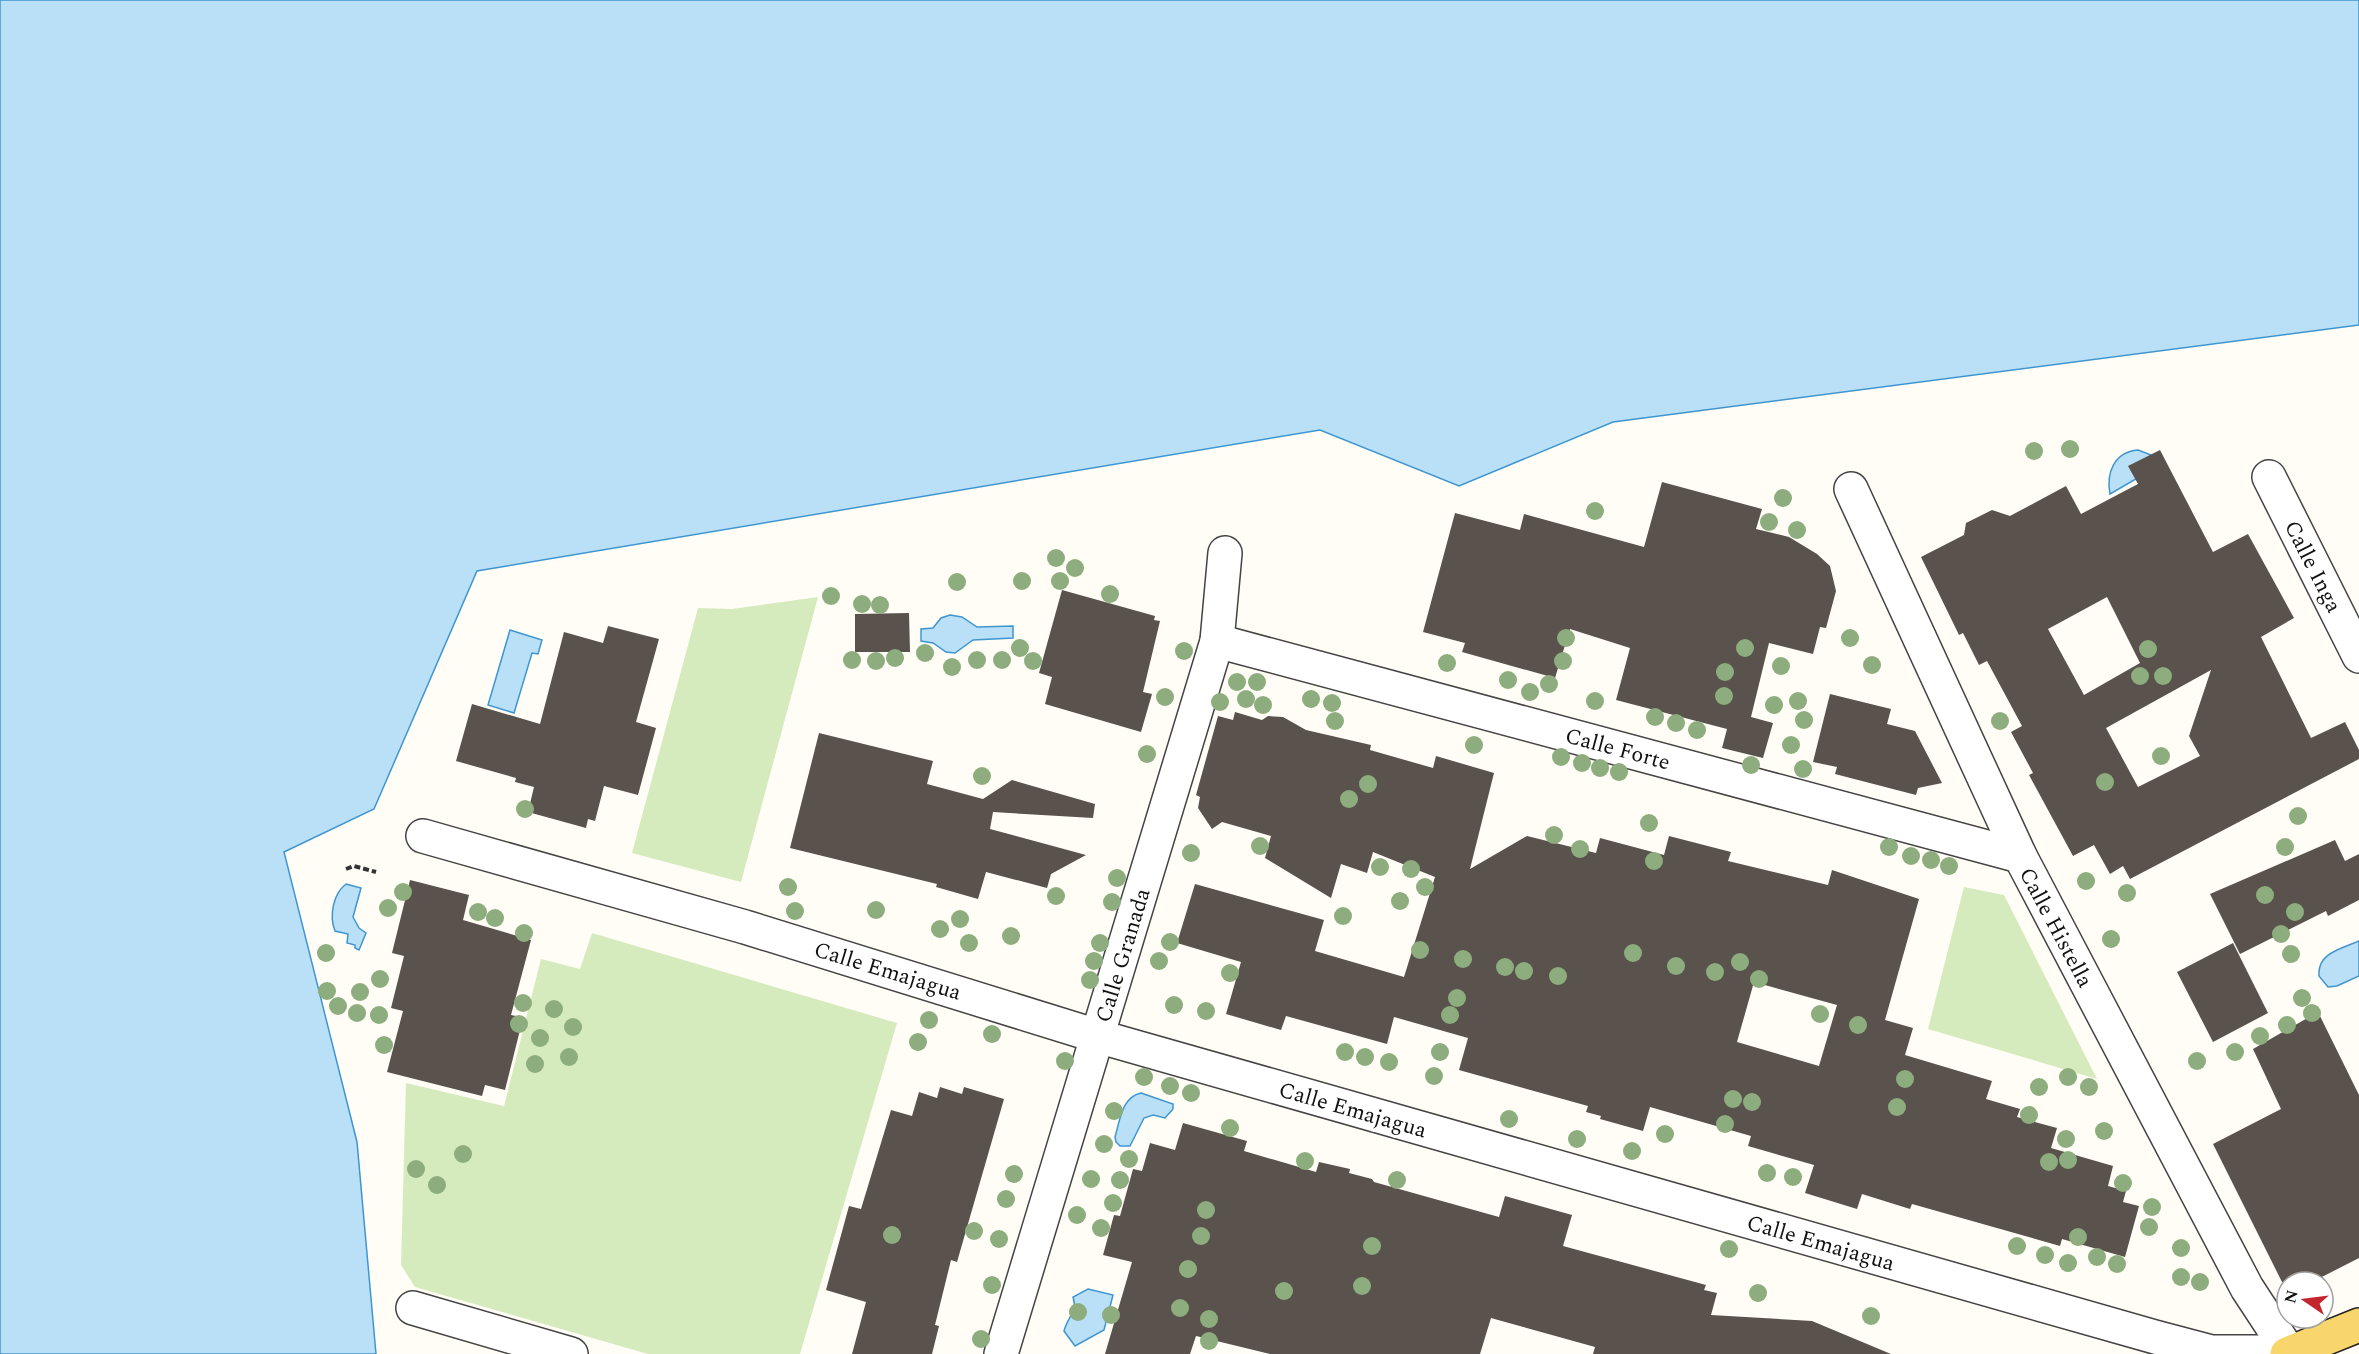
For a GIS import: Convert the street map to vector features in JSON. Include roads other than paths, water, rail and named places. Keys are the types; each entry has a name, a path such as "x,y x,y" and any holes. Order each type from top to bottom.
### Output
{"main road":[{"path":"2288,1353 2359,1325"}],"street":[{"name":"Calle Inga","path":"2269,477 2359,656"},
{"name":"Calle Histella","path":"1851,489 2020,856 2247,1288 2288,1353"},
{"name":"Calle Granada","path":"1001,1354 1217,641 1225,553"},
{"name":"Calle Forte","path":"1217,641 2020,856"},
{"name":"Calle Emajagua","path":"423,837 745,927 1097,1036 2211,1352 2288,1353"},
{"path":"413,1308 571,1354"}],"water":[{"path":"0,0 2359,0 2359,325 1613,422 1459,486 1320,430 477,571 374,809 284,852 357,1142 376,1354 0,1354"},
{"path":"2138,450 2154,456 2160,465 2110,494 2109,479 2114,465 2123,455"},
{"path":"950,615 962,617 977,627 1013,626 1013,638 973,640 955,653 946,652 933,643 921,641 921,629 933,628 941,618"},
{"path":"510,630 542,640 538,654 532,653 514,713 488,705"},
{"path":"346,884 361,888 353,917 359,928 366,933 359,950 355,948 355,945 347,943 348,934 335,931 333,925 332,912 335,899"},
{"path":"2359,941 2359,976 2337,986 2328,987 2319,976 2322,962 2332,953"},
{"path":"1141,1093 1173,1104 1173,1109 1165,1118 1153,1115 1144,1118 1130,1146 1120,1146 1115,1137 1123,1110 1130,1099"},
{"path":"1088,1289 1113,1295 1104,1330 1075,1346 1064,1331 1065,1326 1073,1310 1073,1297"}]}
